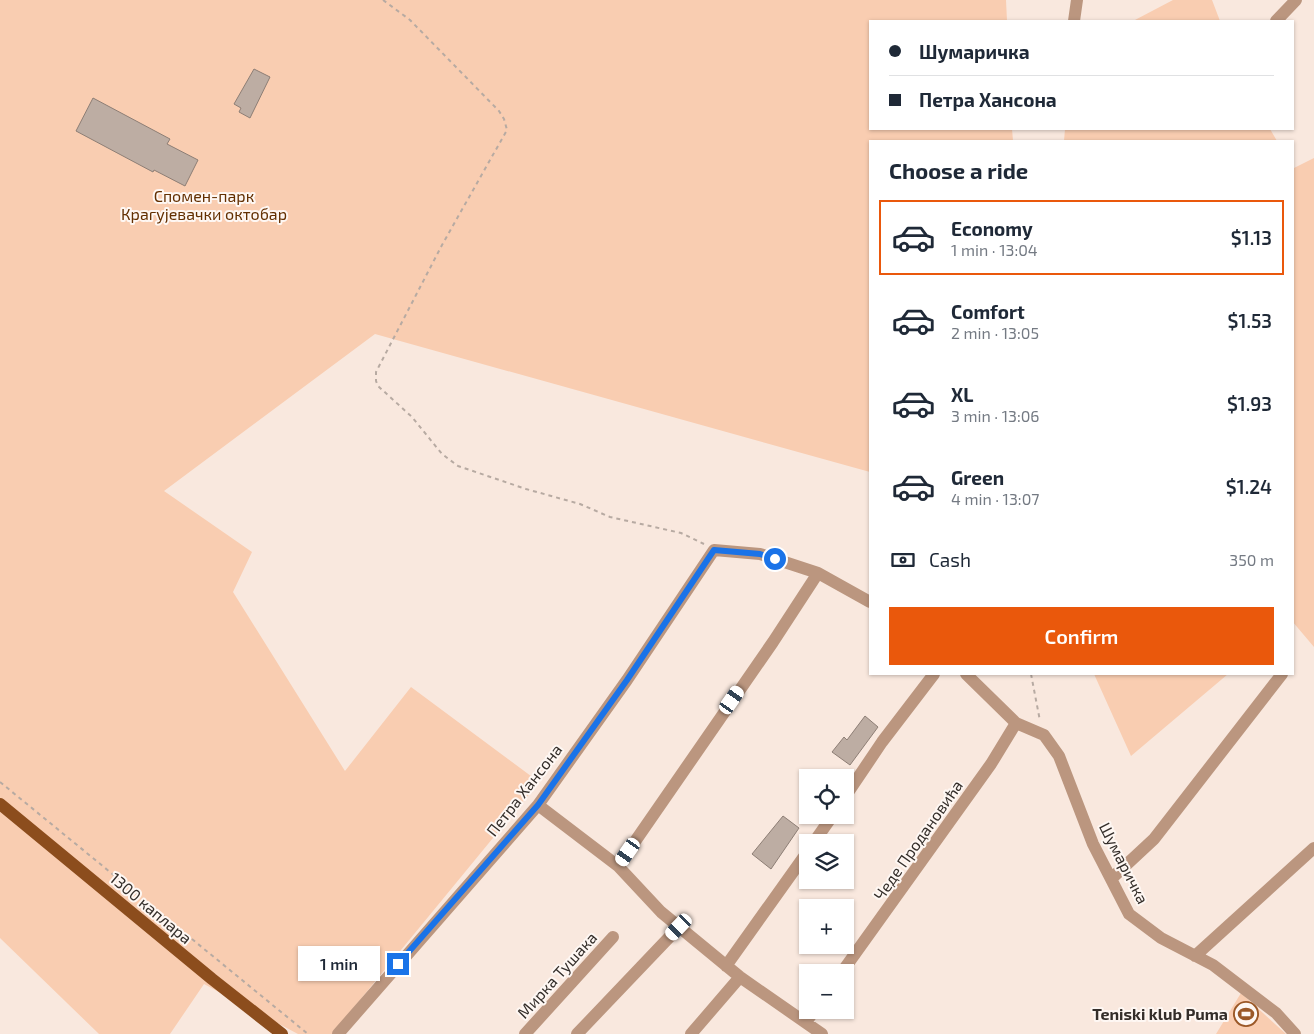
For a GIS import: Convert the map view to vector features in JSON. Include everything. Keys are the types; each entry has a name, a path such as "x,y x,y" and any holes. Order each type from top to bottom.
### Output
{"main road":[{"name":"1300 каплара","path":"0,804 212,979 282,1034"}],"street":[{"path":"1074,20 1078,0"},
{"path":"1277,20 1296,0"},
{"path":"714,550 760,554 818,573 869,601"},
{"name":"Петра Хансона","path":"338,1034 538,805 627,680 714,550"},
{"path":"618,866 773,642 818,573"},
{"path":"854,784 882,742 933,675"},
{"path":"967,675 1016,723 1044,735"},
{"path":"1110,879 1154,839 1281,675"},
{"name":"Чеде Продановића","path":"848,964 991,764 1016,723"},
{"name":"Шумаричка","path":"1044,735 1059,756 1093,844 1129,914 1161,938 1213,965 1276,1013 1294,1034"},
{"path":"538,805 618,866 660,912 726,966 822,1034"},
{"path":"1195,956 1314,848"},
{"path":"726,966 799,864"},
{"path":"578,1034 679,927"},
{"name":"Мирка Тушака","path":"525,1034 613,937"},
{"path":"691,1034 740,977"}],"path":[{"path":"383,0 410,20 499,111 504,119 507,130 442,245 376,372 378,386 412,417 442,454 458,466 526,489 580,504 610,517 681,533 714,550"},
{"path":"1031,675 1044,735"},
{"path":"0,782 308,1034"}],"green space":[{"name":"Спомен-парк Крагујевачки октобар","path":"0,0 1006,0 1007,20 869,20 869,130 1012,130 1013,140 869,140 869,472 375,334 164,491 252,552 233,592 345,771 411,687 539,782 332,1034 298,1034 204,984 170,1034 99,1034 0,938"},
{"path":"1173,0 1212,0 1220,20 1135,20"},
{"path":"1065,130 1271,130 1276,140 1064,140"},
{"path":"1314,158 1314,647 1294,623 1294,168"},
{"path":"1094,675 1227,675 1131,756"},
{"name":"Teniski klub Puma","path":"1241,993 1286,1034 1216,1034"}],"building":[{"path":"254,69 270,77 250,118 239,112 241,108 234,104"},
{"path":"93,98 170,139 167,144 198,160 185,186 154,170 153,172 76,131"},
{"path":"865,716 878,727 850,765 832,752 844,737 847,740"},
{"path":"783,816 799,828 771,869 752,854"}],"place":[{"name":"Teniski klub Puma","path":"1246,1014"}],"route":[{"path":"398,964 538,805 627,680 714,550 760,554 775,559"}]}
